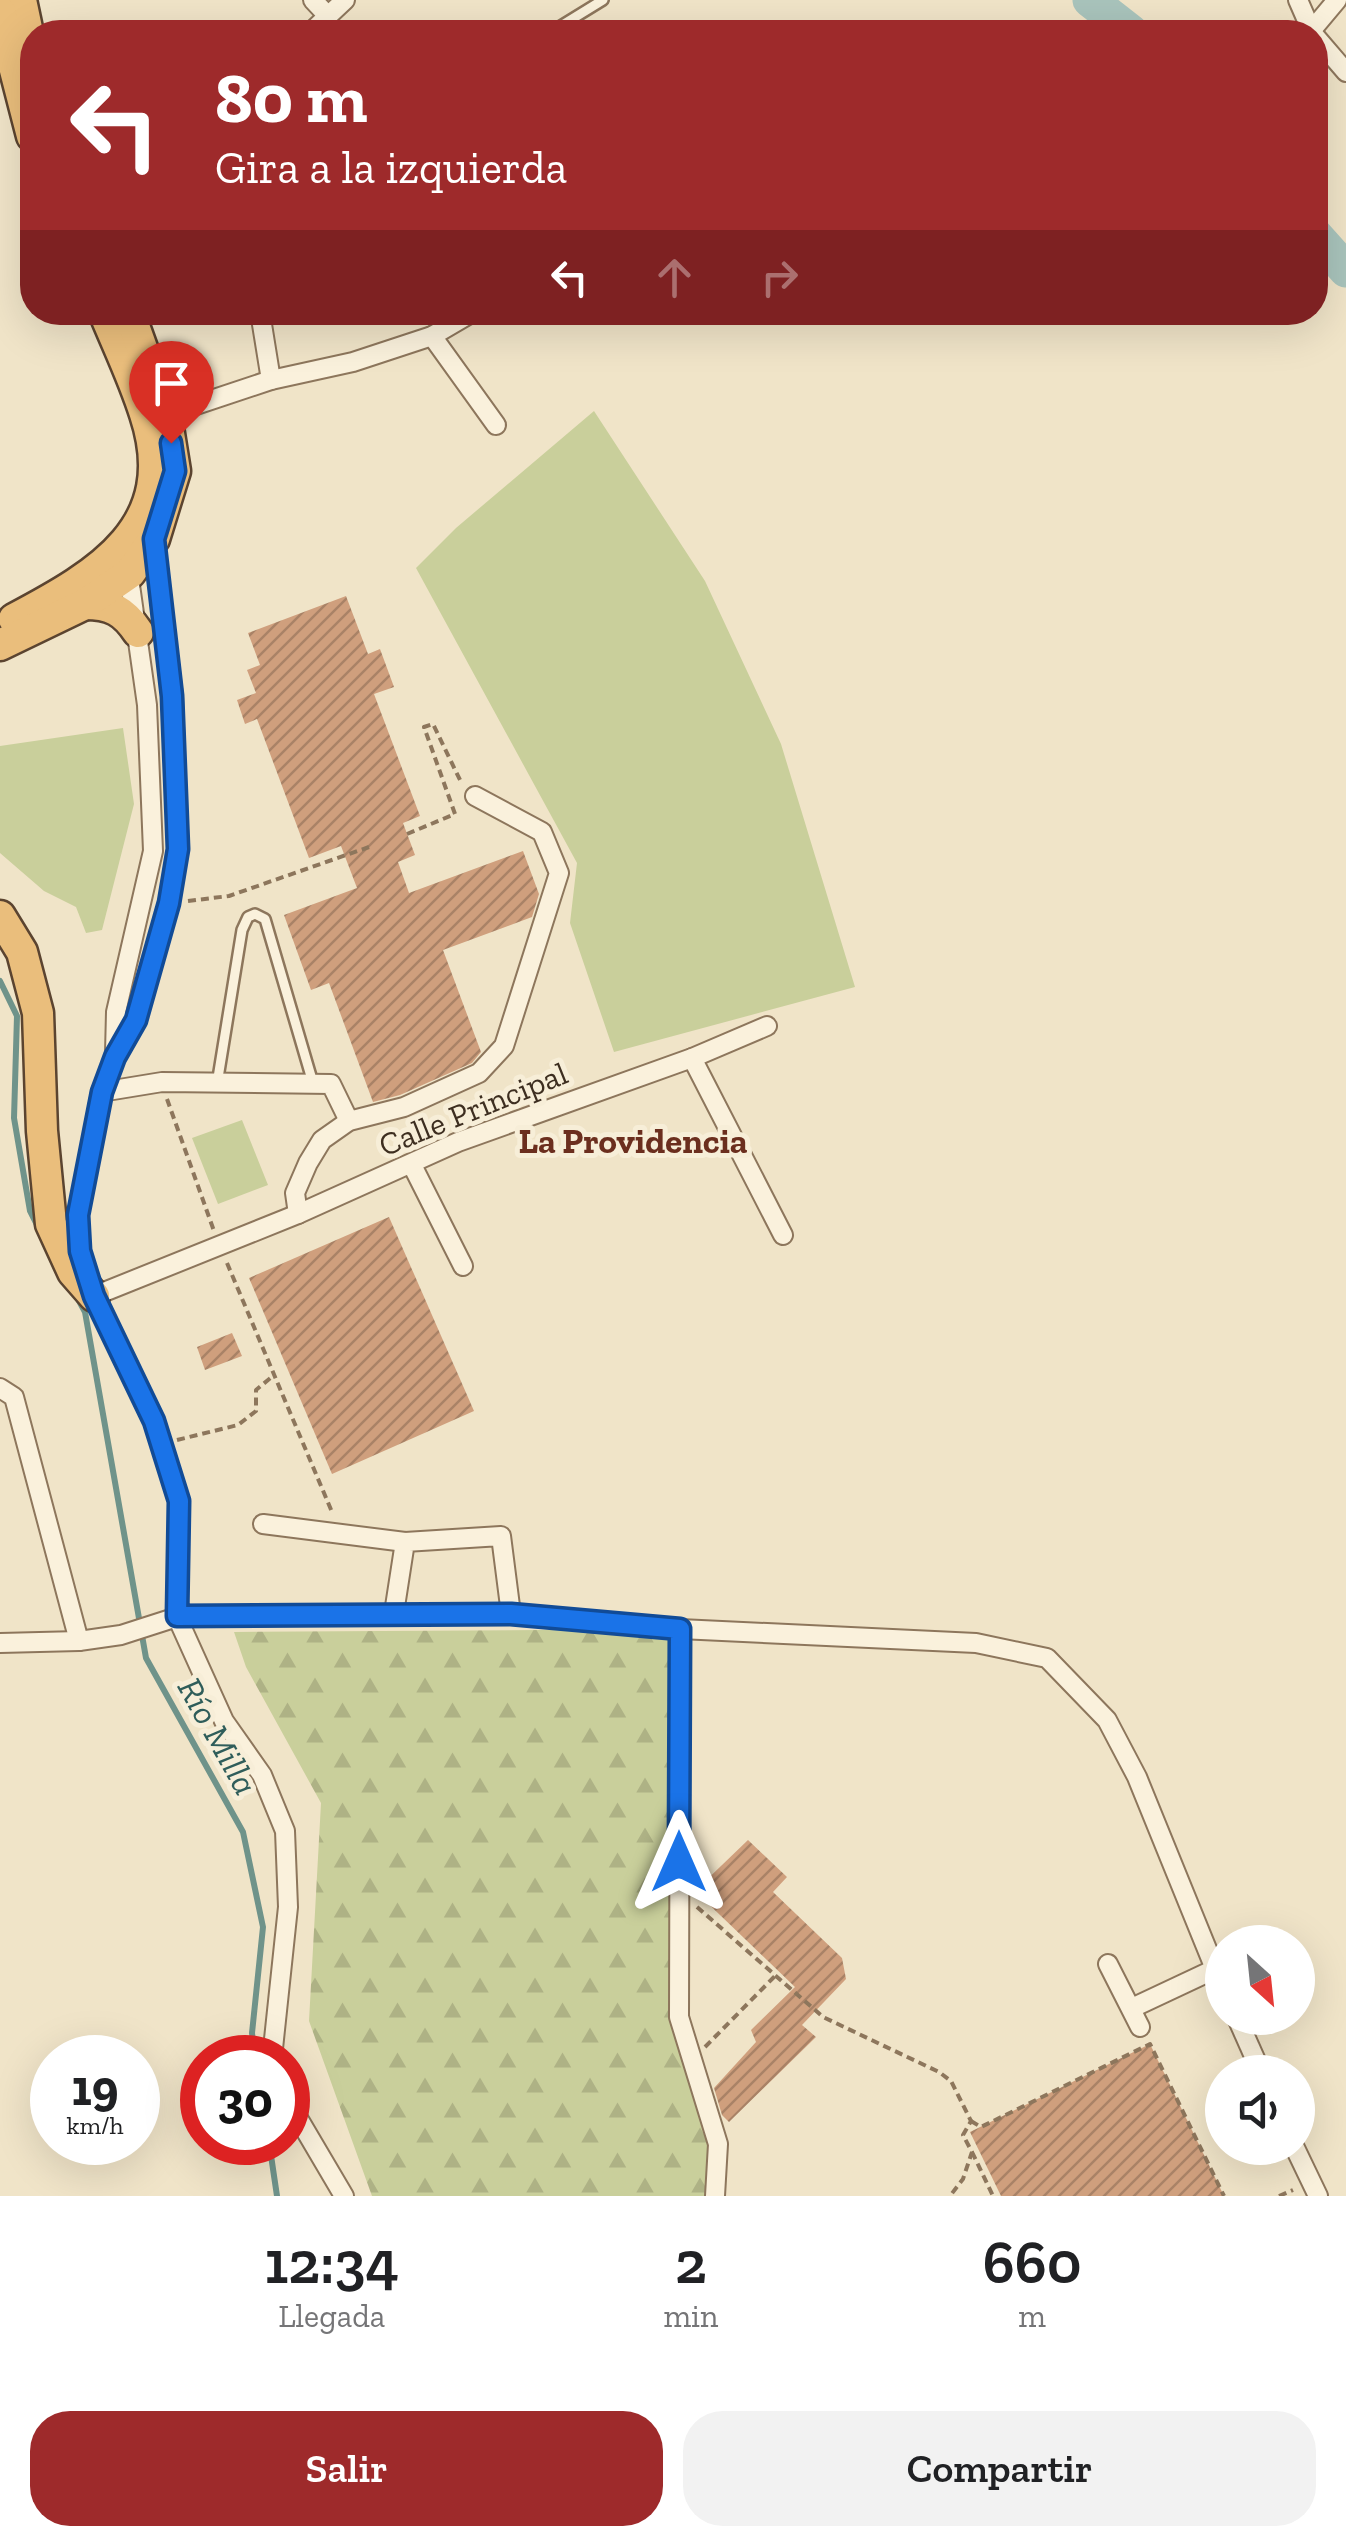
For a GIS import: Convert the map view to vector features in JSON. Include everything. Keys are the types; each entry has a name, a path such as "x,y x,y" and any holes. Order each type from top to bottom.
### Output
{"highway":[{"path":"109,325 146,415 154,451 149,529"},
{"path":"0,645 85,604 149,529 175,471 166,415 134,325"},
{"path":"0,624 98,570 122,564"},
{"path":"85,604 118,609 138,632"},
{"path":"0,916 22,952 38,1013 42,1132 51,1224 73,1272 94,1296"}],"street":[{"path":"313,0 328,16"},
{"path":"324,20 345,0"},
{"path":"1322,20 1337,0"},
{"path":"1328,51 1346,72"},
{"path":"262,325 271,380"},
{"path":"166,415 271,380 352,362 432,336 451,325"},
{"path":"432,336 496,425"},
{"path":"149,529 172,696 178,849 169,903 136,1020 115,1057 102,1092 78,1215 80,1251 94,1296 160,1441 179,1501 177,1616 224,1720 262,1775 286,1831 288,1906 274,2035"},
{"path":"115,1057 116,1012 153,851 147,705 138,632 122,564"},
{"path":"298,1214 295,1193 322,1140 349,1121 404,1108 479,1074 504,1046 560,873 542,832 475,796"},
{"name":"Calle Principal","path":"94,1296 298,1214 458,1142 692,1058 767,1026"},
{"path":"692,1058 784,1236"},
{"path":"102,1092 162,1082 331,1084 349,1121"},
{"path":"412,1165 463,1266"},
{"path":"0,1388 14,1397 79,1641"},
{"path":"262,1524 405,1542 501,1536 511,1614"},
{"path":"394,1613 405,1542"},
{"path":"0,1643 79,1641 120,1635 177,1616 511,1614 680,1629 976,1644 1046,1658 1107,1720 1137,1777 1205,1943"},
{"path":"680,1629 679,2017 718,2144 715,2196"},
{"path":"1108,1964 1140,2028"},
{"path":"1132,2008 1205,1982"},
{"path":"310,2138 344,2196"},
{"path":"1303,2165 1318,2196"}],"lane":[{"path":"571,20 603,0"},
{"path":"217,1084 242,930 248,917 255,914 264,919 314,1083"}],"path":[{"path":"408,834 455,814 424,728 433,724 456,778 475,796"},
{"path":"169,903 229,896 369,847"},
{"path":"162,1082 219,1246 337,1523"},
{"path":"160,1441 187,1440 238,1426 256,1412 256,1390 274,1375"},
{"path":"689,1901 823,2017 951,2081 971,2121 981,2127 1150,2044 1224,2196"},
{"path":"971,2121 964,2135 994,2196"},
{"path":"950,2196 962,2179 972,2152"}],"green space":[{"path":"594,411 705,581 781,744 855,987 614,1052 570,923 577,863 416,568 456,528"},
{"path":"123,728 134,804 102,930 86,933 76,907 44,891 0,853 0,746"},
{"path":"242,1120 268,1185 218,1204 192,1138"},
{"path":"680,1629 679,2017 718,2144 711,2196 372,2196 309,2021 321,1803 246,1667 234,1632"}],"building":[{"path":"346,596 368,654 380,649 394,687 374,694 420,816 403,823 415,855 398,862 409,893 523,851 539,894 532,917 443,950 481,1052 472,1063 400,1095 373,1102 329,983 311,990 284,915 357,888 341,846 309,858 257,719 245,724 237,700 256,693 247,670 260,665 248,633"},
{"path":"389,1217 474,1411 332,1474 249,1278"},
{"path":"232,1333 242,1356 205,1370 197,1347"},
{"path":"748,1840 787,1877 773,1892 842,1958 846,1979 802,2025 816,2037 729,2122 722,2115 714,2088 756,2042 751,2030 795,1987 695,1891"},
{"path":"1150,2044 1205,2157 1205,2165 1209,2165 1224,2196 1001,2196 970,2132"}],"waterway":[{"path":"1090,0 1116,20"},
{"path":"1328,250 1346,270"},
{"name":"Río Milla","path":"0,981 17,1016 14,1118 30,1211 38,1227"},
{"name":"Río Milla","path":"78,1299 85,1312 146,1658 243,1832 263,1927 252,2035"},
{"name":"Río Milla","path":"272,2165 277,2196"}],"district":[{"name":"La Providencia","path":"633,1141"}],"route":[{"path":"171,443 175,471 154,539 172,696 178,849 169,903 136,1020 115,1057 102,1092 78,1215 80,1251 94,1296 154,1421 179,1501 177,1616 511,1614 680,1629 679,1862"}]}
